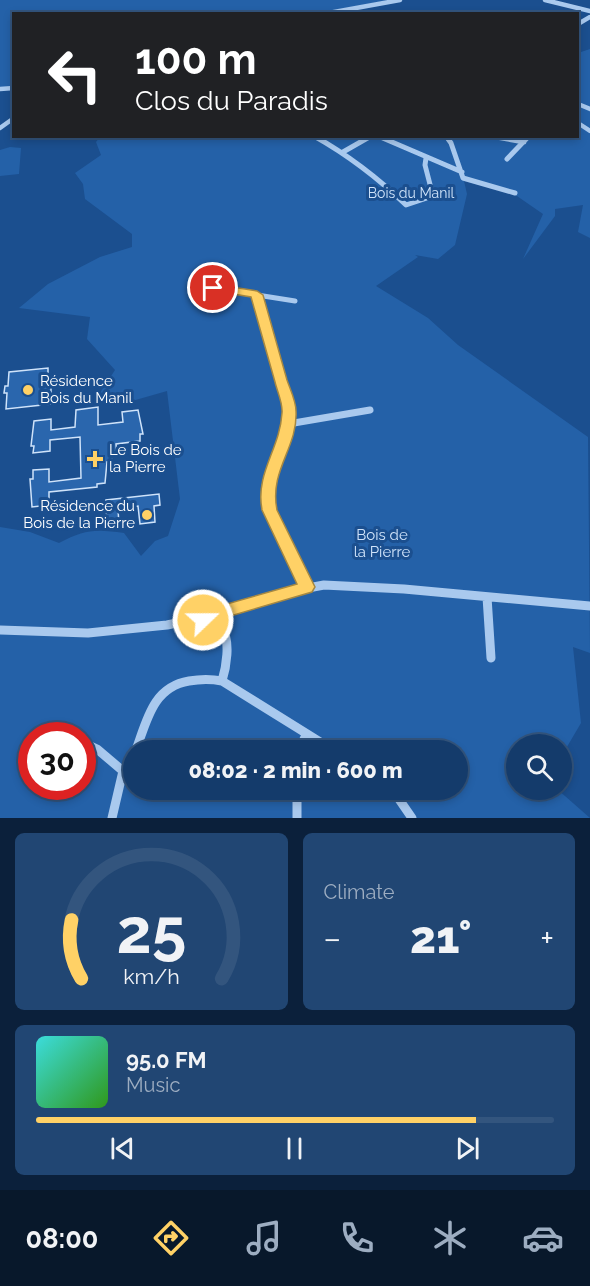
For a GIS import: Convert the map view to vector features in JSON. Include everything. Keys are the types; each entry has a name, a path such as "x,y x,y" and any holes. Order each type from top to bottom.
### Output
{"street":[{"path":"333,12 400,0"},
{"path":"545,0 590,11"},
{"path":"318,138 343,152 383,183 405,205 433,196 424,160 426,158"},
{"path":"343,152 368,138"},
{"path":"382,138 462,172"},
{"path":"447,138 466,181 515,193"},
{"path":"502,138 524,142"},
{"path":"507,159 527,138"},
{"path":"213,288 295,301"},
{"path":"257,295 288,399 288,424 284,443 271,472 267,501 269,510 306,587"},
{"path":"288,424 370,410"},
{"path":"0,630 100,632 166,625 201,618 306,587 333,585 590,606"},
{"path":"487,597 491,657"},
{"path":"201,618 218,626 225,635 225,673 222,681"},
{"path":"140,740 153,702 163,690 180,681 214,679 222,681 315,740"},
{"path":"304,740 306,735"},
{"path":"96,749 123,771 112,818"},
{"path":"297,800 297,818"},
{"path":"400,800 412,818"}],"green space":[{"path":"0,0 389,0 323,12 12,12 12,87 0,88"},
{"name":"Bois de la Pierre","path":"590,49 590,238 578,232 583,205 555,209 555,216 523,259 543,214 514,194 464,181 467,194 455,245 438,259 415,255 418,257 376,286 428,318 458,345 588,437 590,653 573,647 581,723 572,738 572,734 506,734 506,800 570,800 590,818 0,818 0,527 30,532 59,543 91,531 124,533 141,556 155,541 168,536 180,499 167,391 118,405 98,400 98,396 115,370 87,339 90,317 19,308 48,284 100,257 132,247 132,234 85,199 83,184 75,173 101,155 96,142 99,138 579,138 579,53"},
{"path":"10,147 21,148 19,174 0,176 0,150"}],"building":[{"name":"Résidence Bois du Manil","path":"48,368 48,377 51,377 51,404 6,409 7,393 4,393 5,386 8,386 9,372"},
{"name":"Le Bois de la Pierre","path":"98,407 98,425 123,422 122,412 138,410 143,434 140,434 140,441 116,444 117,456 111,456 112,461 107,462 105,483 97,484 97,487 49,492 49,505 32,507 30,479 33,479 33,470 49,469 49,482 81,478 80,437 50,440 50,451 33,453 34,446 31,446 34,421 51,419 51,430 75,427 76,410"},
{"name":"Résidence du Bois de la Pierre","path":"159,494 160,505 154,506 155,522 140,524 138,506 118,509 119,525 107,526 106,500"}],"place":[{"name":"Résidence Bois du Manil","path":"28,390"},
{"name":"Le Bois de la Pierre","path":"95,459"},
{"name":"Résidence du Bois de la Pierre","path":"147,515"}],"route":[{"path":"203,620 201,618 306,587 269,510 267,501 271,472 284,443 290,411 257,295 213,288"}],"park label":[{"name":"Bois du Manil","path":"411,193"}]}
